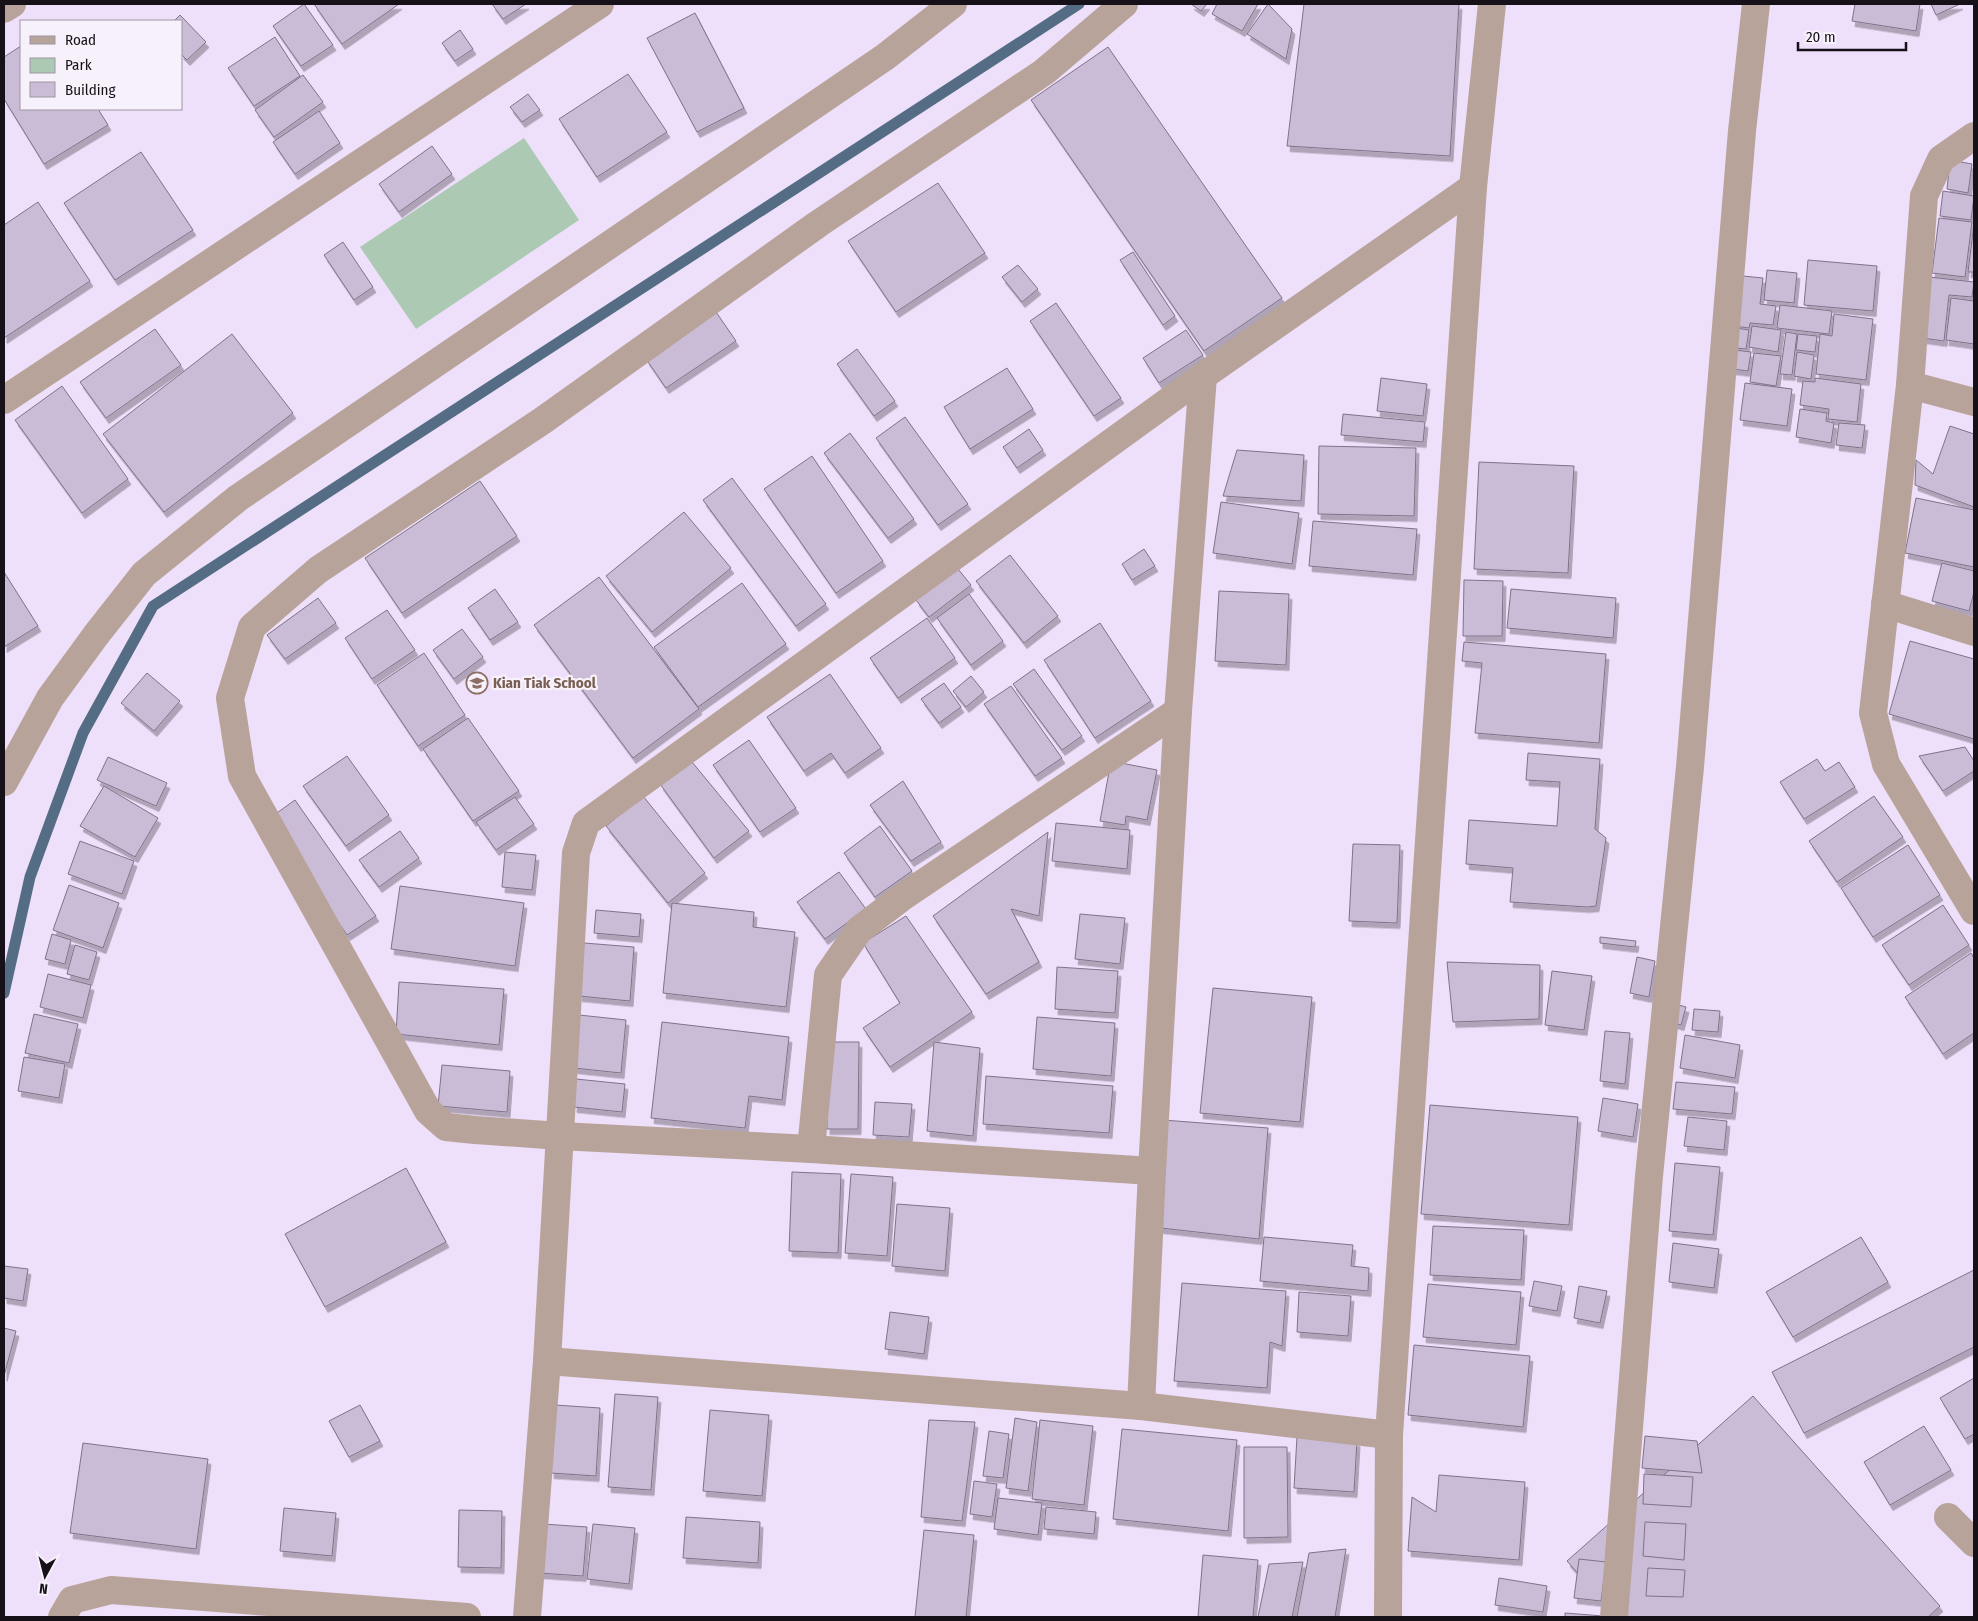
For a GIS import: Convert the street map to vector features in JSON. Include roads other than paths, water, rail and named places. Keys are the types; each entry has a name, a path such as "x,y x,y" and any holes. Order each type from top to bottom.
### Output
{"street":[{"path":"4,9 12,4"},
{"path":"4,400 600,4"},
{"path":"4,782 50,698 144,574 238,498 885,57 953,4"},
{"path":"1124,4 1044,72 818,224 542,421 318,570 252,627 230,698 242,776 428,1111 446,1127 560,1136 811,1149 1152,1171"},
{"path":"1388,1617 1388,1435 1473,187 1492,4"},
{"path":"1614,1617 1649,1176 1690,767 1742,131 1756,4"},
{"path":"1971,899 1886,764 1873,713 1910,385 1924,196 1941,159 1974,136"},
{"path":"527,1617 547,1361 576,854 586,823 1203,376 1473,187"},
{"path":"1141,1406 1152,1171 1178,711 1203,376"},
{"path":"1910,385 1974,402"},
{"path":"1885,604 1974,632"},
{"path":"811,1149 828,975 858,930 900,898 1178,711"},
{"path":"547,1361 1141,1406 1388,1435"},
{"path":"1948,1517 1974,1543"},
{"path":"62,1617 72,1600 111,1590 467,1617"}],"waterway":[{"path":"4,993 30,877 83,733 153,606 1079,4"}],"place":[{"name":"Kian Tiak School","path":"477,683"}]}
